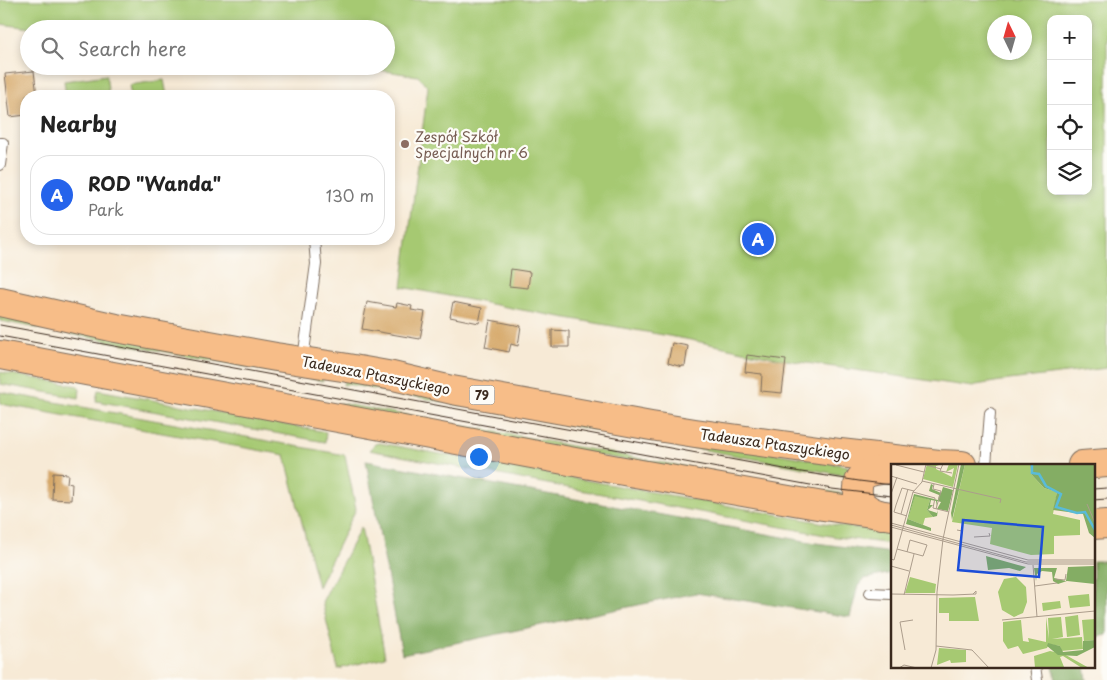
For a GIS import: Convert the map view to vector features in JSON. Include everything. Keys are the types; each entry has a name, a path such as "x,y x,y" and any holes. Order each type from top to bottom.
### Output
{"main road":[{"name":"Tadeusza Ptaszyckiego","path":"0,302 116,328 393,376 461,392 686,432 934,464"},
{"path":"0,355 618,470 887,516"},
{"path":"1094,464 1107,463"},
{"path":"887,516 869,510 862,505 858,498 858,487 859,481 865,475 891,469"},
{"path":"1094,525 1107,524"}],"lane":[{"path":"0,143 3,143 0,165"},
{"path":"303,361 316,264 314,245"},
{"path":"986,464 990,413"},
{"path":"870,593 891,594"}],"green space":[{"path":"0,0 1107,0 1107,368 1001,381 973,387 786,360 686,339 402,287 428,87 418,76 395,72 395,20 20,20 20,27 0,24"},
{"path":"106,75 108,90 65,90 64,81"},
{"path":"164,80 166,90 130,90 129,85"},
{"path":"0,312 324,374 323,381 0,321"},
{"path":"0,372 78,386 80,389 79,398 0,384"},
{"path":"345,378 848,466 847,476 346,384 343,385"},
{"path":"98,390 326,432 325,442 96,401"},
{"path":"0,392 345,455 356,509 318,587 285,455 0,404"},
{"path":"340,403 767,482 844,494 843,499 339,409"},
{"path":"379,443 841,526 891,532 891,544 836,537 369,450"},
{"path":"366,461 816,543 891,553 891,573 864,579 858,586 850,617 696,593 402,654"},
{"path":"361,527 385,657 338,669 322,602"},
{"path":"1094,561 1107,561 1107,635 1094,638"},
{"path":"1053,668 1085,668 1087,680 1056,680"}],"building":[{"path":"20,72 20,75 34,75 36,90 20,90 20,116 10,117 5,74"},
{"path":"511,269 530,272 528,288 509,286"},
{"path":"367,302 396,307 397,303 412,306 411,310 425,312 420,339 362,329"},
{"path":"453,302 482,308 479,323 450,317"},
{"path":"490,320 521,326 518,346 511,344 509,352 485,347"},
{"path":"552,330 569,331 569,347 552,347"},
{"path":"672,343 688,346 685,366 682,367 668,363"},
{"path":"747,355 786,360 782,393 761,391 762,374 745,372"},
{"path":"53,473 68,474 67,483 72,484 71,500 52,499"}],"tram line":[{"path":"0,325 795,471 891,485"},
{"path":"0,336 832,489 891,496"},
{"path":"1094,489 1107,488"},
{"path":"1094,500 1107,499"}],"place":[{"name":"Zespół Szkół Specjalnych nr 6","path":"405,144"},
{"name":"ROD \"Wanda\"","path":"758,239"}]}
